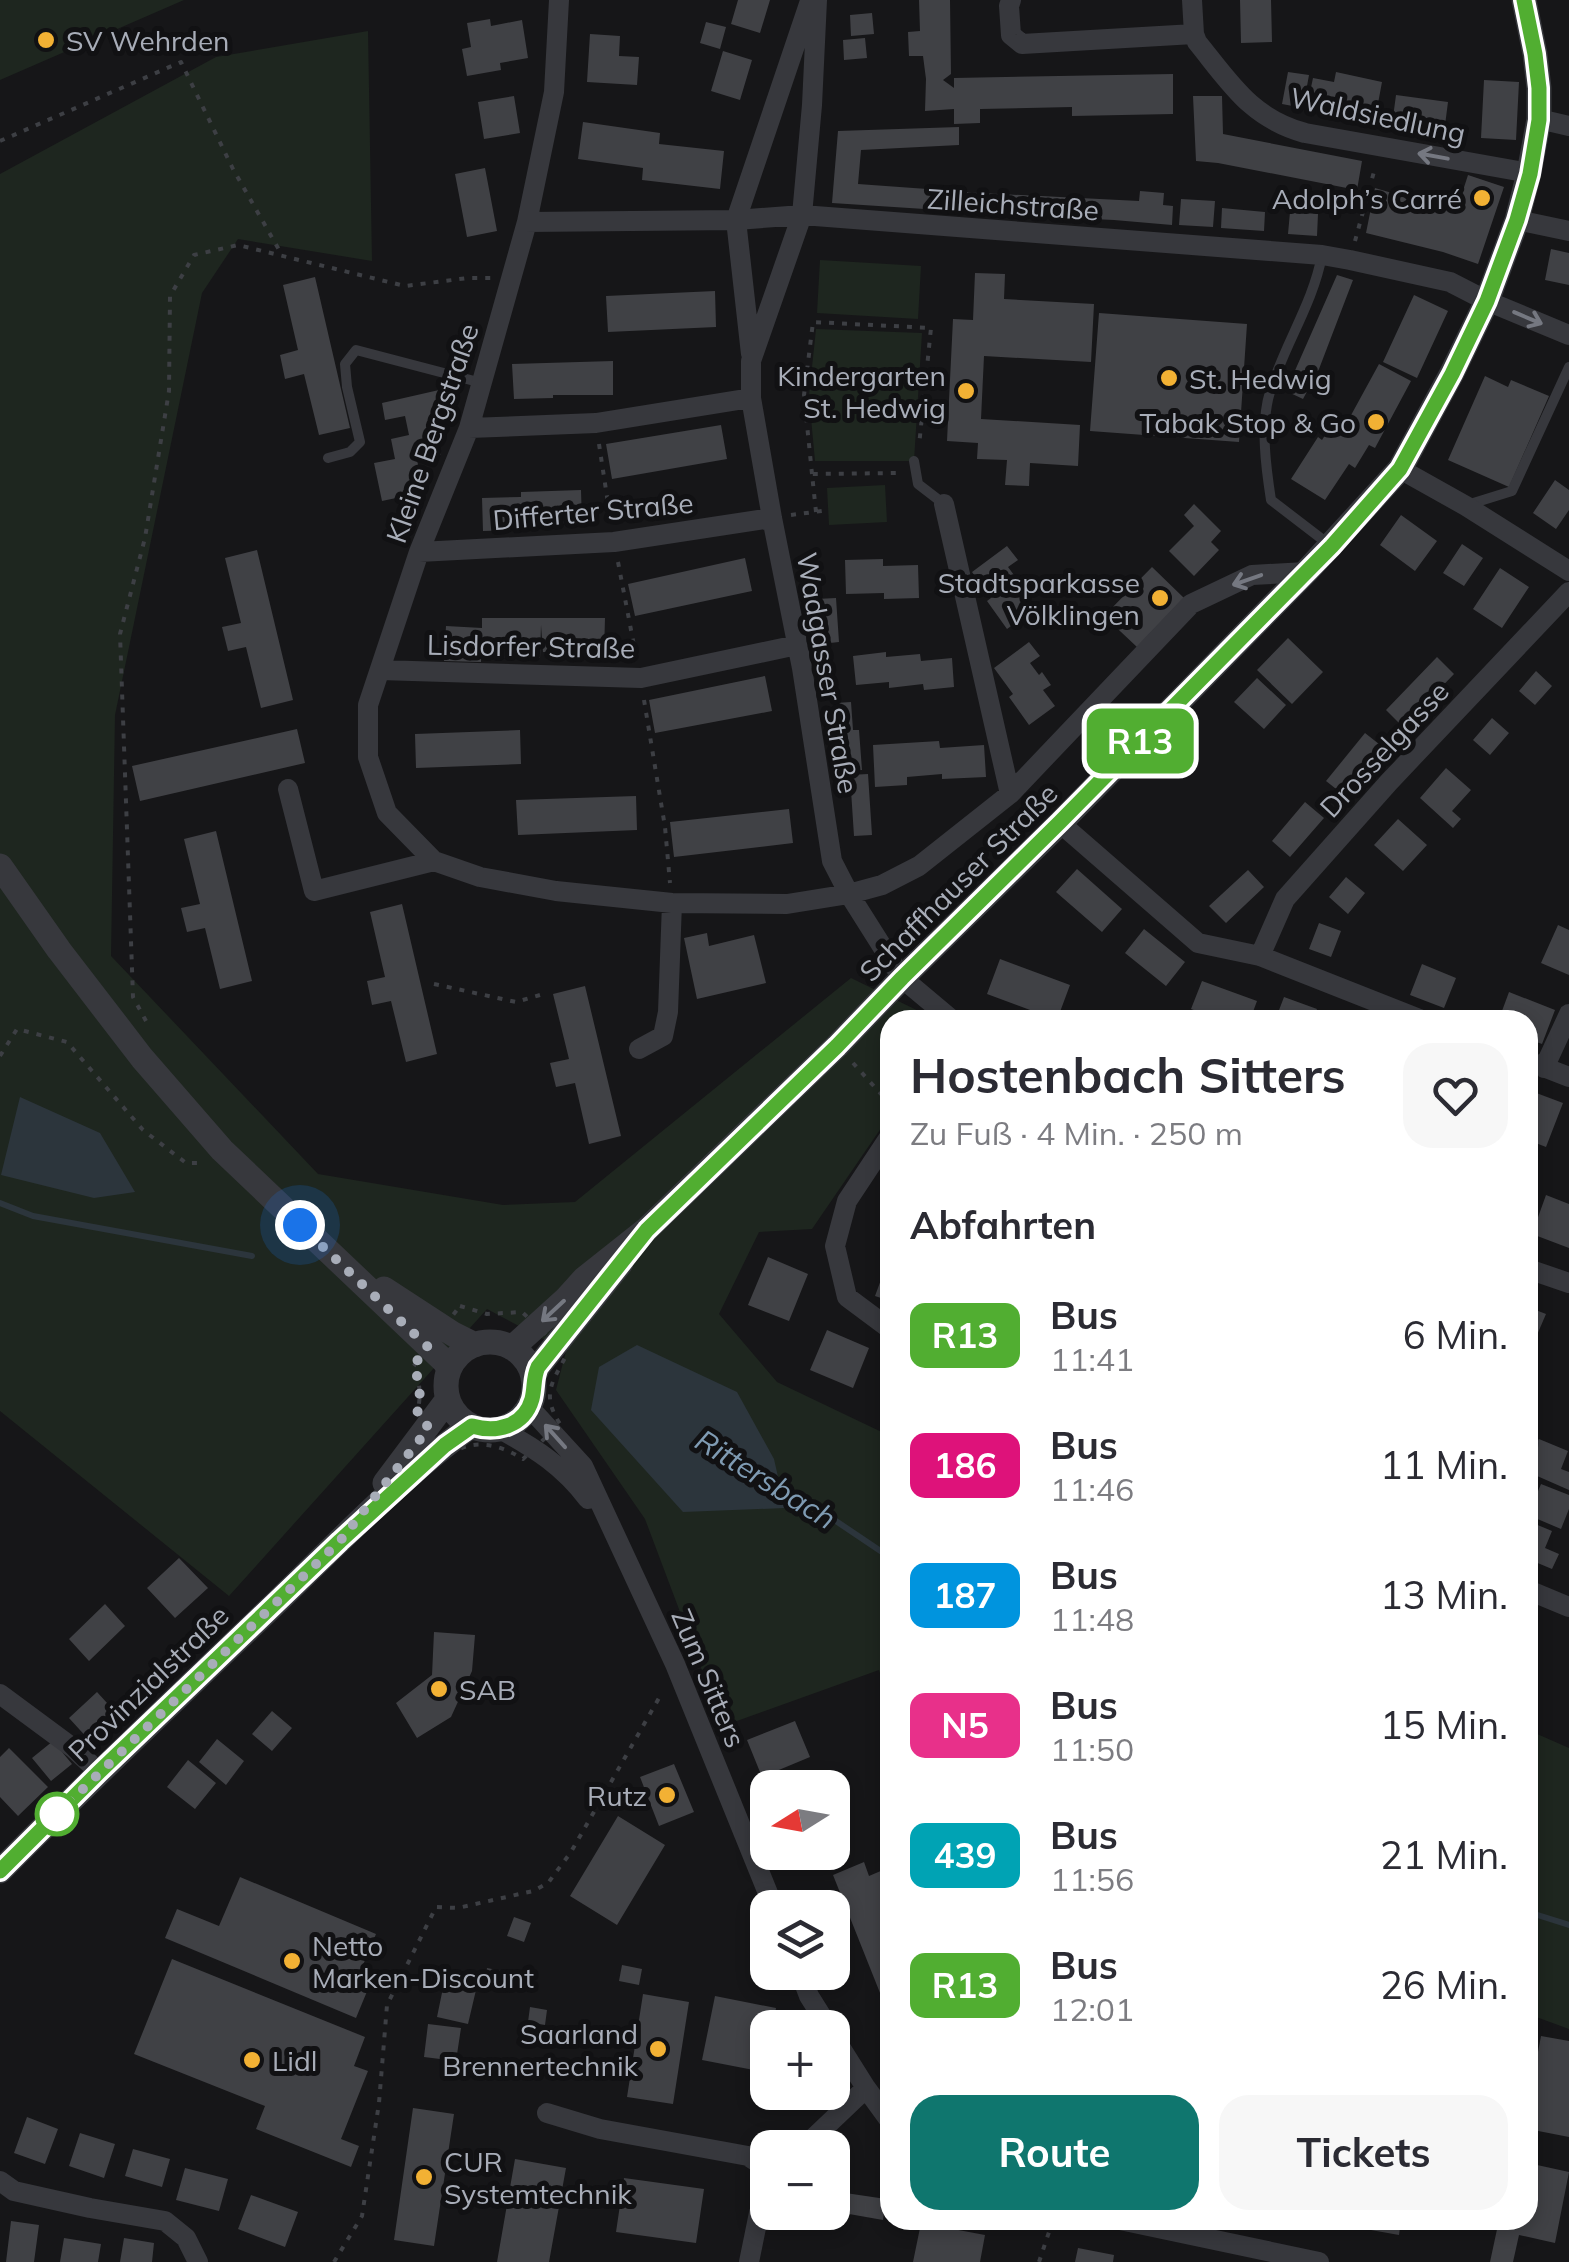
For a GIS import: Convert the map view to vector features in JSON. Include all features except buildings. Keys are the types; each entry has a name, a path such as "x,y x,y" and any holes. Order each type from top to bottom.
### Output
{"street":[{"name":"Kleine Bergstraße","path":"559,0 554,92 528,222 469,428 419,552 368,705 368,757 388,813 434,861 480,877 672,903 788,904 882,885 919,866 1010,794"},
{"name":"Wadgasser Straße","path":"751,361 802,215 812,105 814,0"},
{"name":"Wadgasser Straße","path":"814,0 736,220 751,361 751,398 798,645 832,862 902,978 940,1010"},
{"path":"1011,0 1011,35 1022,44 1194,34 1192,0"},
{"name":"Schaffhauser Straße","path":"512,1348 584,1278 647,1230 837,1046 1332,546 1400,469 1487,301 1530,174 1539,120 1539,88 1524,0"},
{"name":"Waldsiedlung","path":"1194,34 1235,88 1270,120 1305,133 1530,174"},
{"path":"1539,120 1569,126"},
{"name":"Zilleichstraße","path":"528,222 736,220 802,215 1322,256 1450,282 1569,335"},
{"path":"1517,220 1569,231"},
{"path":"469,428 596,423 751,398"},
{"path":"1400,469 1569,571"},
{"path":"944,504 1010,794"},
{"name":"Differter Straße","path":"419,552 614,542 772,518"},
{"name":"Schaffhauser Straße","path":"1010,794 1191,604 1252,575 1306,572"},
{"name":"Drosselgasse","path":"1260,956 1285,900 1389,782 1569,592"},
{"name":"Lisdorfer Straße","path":"380,670 640,678 798,645"},
{"path":"288,789 314,891 434,861"},
{"path":"1060,822 1198,943 1260,956 1397,1010"},
{"path":"0,866 142,1058 222,1150 326,1250 436,1337 475,1345"},
{"path":"639,1048 663,1036 668,1012 672,903"},
{"path":"1538,1061 1569,1014"},
{"path":"1538,1065 1569,1077"},
{"path":"880,1151 847,1201 835,1246 848,1297 880,1321"},
{"name":"Schaffhauser Straße","path":"533,1378 647,1230"},
{"path":"1538,1273 1569,1284"},
{"path":"436,1337 449,1370"},
{"path":"488,1342 512,1348 529,1366 533,1378 529,1407 522,1417 500,1429 472,1426 453,1410 448,1400 449,1370 464,1351 475,1345 488,1342"},
{"name":"Provinzialstraße","path":"0,1871 340,1541 437,1436 448,1400"},
{"name":"Zum Sitters","path":"529,1407 582,1466 682,1682 767,1890"},
{"name":"Provinzialstraße","path":"437,1436 472,1426"},
{"name":"Zum Sitters","path":"500,1429 534,1448 570,1476 611,1528"},
{"path":"1538,1594 1568,1605"},
{"path":"0,1694 99,1772"},
{"path":"850,2062 880,2107"},
{"path":"822,2130 866,2088"},
{"path":"547,2113 600,2130 750,2157"},
{"path":"0,2181 14,2190 166,2221 186,2238 198,2262"},
{"path":"749,2262 756,2230"},
{"path":"1167,2230 1319,2262"}],"lane":[{"path":"1322,256 1318,280 1269,394 1264,456 1271,500 1332,546"},
{"path":"328,458 350,452 360,442 345,364 356,350 483,383"},
{"path":"1466,506 1512,491 1569,366"},
{"path":"915,467 918,484 944,504"}],"path":[{"path":"0,140 181,62 233,169 282,256"},
{"path":"1350,260 1381,146"},
{"path":"148,1026 133,997 120,634 145,538 169,391 170,296 194,255 238,245 405,286 468,278 512,278"},
{"path":"812,474 915,467 931,328 812,322 804,395 812,474 816,512"},
{"path":"772,518 828,510"},
{"path":"434,984 516,1002 540,996"},
{"path":"0,1056 17,1029 67,1042 143,1130 186,1164 204,1163 222,1150"},
{"path":"837,1046 880,1093"},
{"path":"460,1306 487,1314 522,1312 536,1326 567,1354 553,1381 549,1400 560,1424 523,1458 505,1447 484,1444 463,1446 452,1453 417,1414 420,1392 413,1366 460,1306"},
{"path":"334,2262 362,2216 379,2103 386,2005 436,1907 458,1908 533,1891 548,1883 571,1852 659,1698 682,1682"},
{"path":"1038,2262 1049,2230"}],"shaded area":[{"name":"SV Wehrden","path":"0,0 184,0 0,80"},
{"path":"368,31 372,261 238,239 202,293 115,715 111,956 318,1174 503,1205 575,1202 851,978 917,1010 880,1010 880,1130 812,1229 759,1232 719,1314 777,1382 880,1431 880,1673 879,1670 723,1726 645,1519 556,1390 566,1351 487,1309 229,1596 0,1411 0,174 216,57"},
{"path":"820,260 921,266 918,319 817,313"},
{"path":"816,329 922,333 914,461 815,461 809,396"},
{"path":"885,485 887,522 829,525 827,488"},
{"path":"1538,1734 1569,1748 1569,2029 1538,2018"}],"water":[{"path":"20,1097 100,1133 135,1192 94,1198 1,1175"},
{"path":"637,1345 737,1392 774,1459 785,1508 683,1512 591,1410 599,1367"}],"waterway":[{"name":"Rittersbach","path":"0,1203 33,1216 252,1256"},
{"name":"Rittersbach","path":"775,1486 880,1551"},
{"name":"Rittersbach","path":"1538,1915 1569,1925"}],"bus line":[{"name":"R13","path":"0,1871 340,1541 445,1445 472,1426 500,1429 522,1417 532,1398 538,1367 647,1230 1060,822 1332,546 1400,469 1487,301 1530,174 1539,120 1539,88 1524,0"}],"place":[{"name":"SV Wehrden","path":"46,40"},
{"name":"Adolph’s Carré","path":"1482,198"},
{"name":"St. Hedwig","path":"1169,378"},
{"name":"Kindergarten St. Hedwig","path":"966,391"},
{"name":"Tabak Stop & Go","path":"1376,422"},
{"name":"Stadtsparkasse Völklingen","path":"1160,598"},
{"name":"SAB","path":"439,1689"},
{"name":"Rutz","path":"667,1795"},
{"name":"Netto Marken-Discount","path":"292,1961"},
{"name":"Saarland Brennertechnik","path":"658,2049"},
{"name":"Lidl","path":"252,2060"},
{"name":"CUR Systemtechnik","path":"424,2177"}],"route":[{"path":"57,1814 340,1541 429,1428 417,1414 420,1392 413,1366 428,1347 300,1225"}]}
